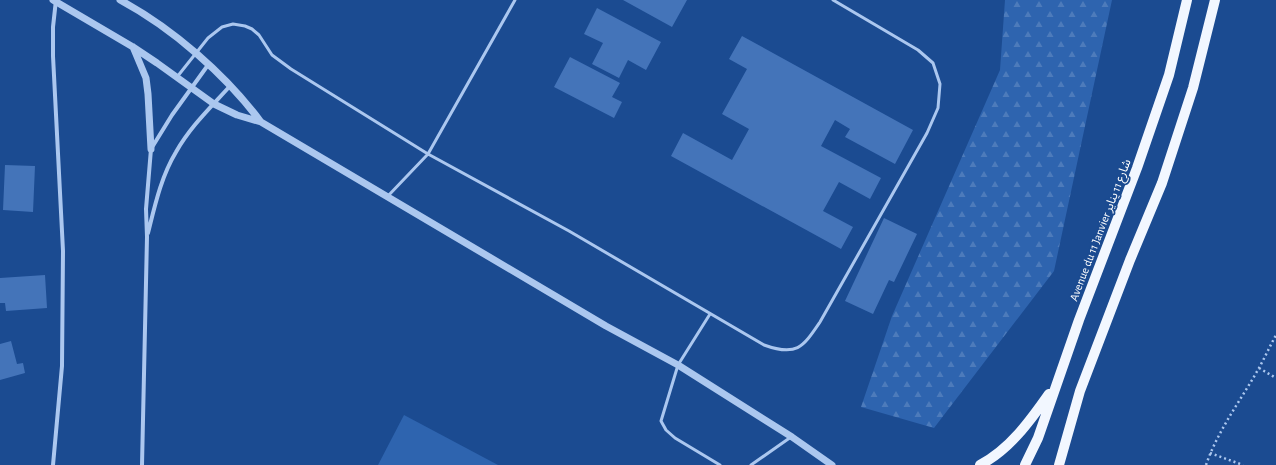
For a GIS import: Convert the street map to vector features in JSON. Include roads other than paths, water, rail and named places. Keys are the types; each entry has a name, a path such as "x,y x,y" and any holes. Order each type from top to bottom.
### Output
{"main road":[{"name":"Avenue du 11 Janvier شارع 11 يناير","path":"1025,465 1038,438 1079,320 1138,168 1169,75 1187,0"},
{"path":"1059,465 1080,391 1130,260 1162,183 1195,81 1215,0"},
{"path":"980,465 1008,445 1028,424 1057,383"}],"street":[{"path":"53,465 62,366 63,251 53,56 55,0 133,47 214,104 237,115 261,122 387,198 606,326 678,365 792,437 832,465"},
{"path":"120,0 153,20 181,40 247,103 261,122"},
{"path":"133,47 147,83 151,149 146,209 147,237 142,465"},
{"path":"151,149 172,115 208,65"},
{"path":"147,237 165,173 176,152 190,131 230,86"}],"lane":[{"path":"387,198 428,154 515,0"},
{"path":"177,77 208,38 222,27 233,24 252,29 259,35 272,55 291,69 428,154 569,231 764,345 776,349 790,350 801,346 810,337 820,322 927,133 938,108 940,84 933,63 918,50 833,0"},
{"path":"710,314 678,365 661,421 666,430 675,438 720,465"},
{"path":"751,465 792,437"}]}
